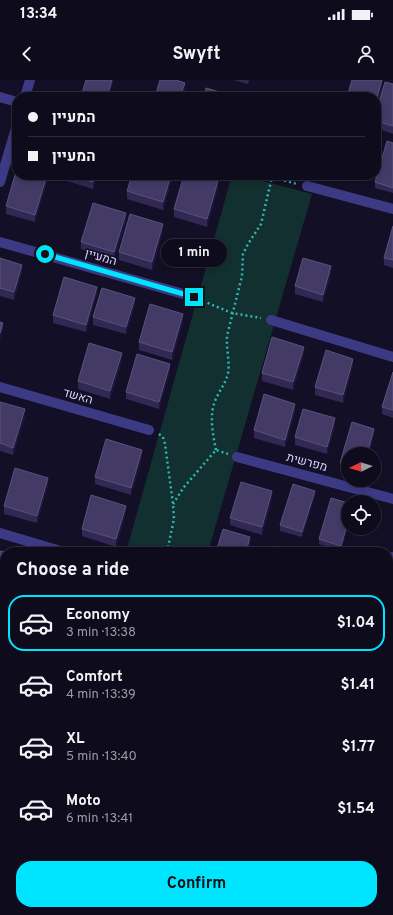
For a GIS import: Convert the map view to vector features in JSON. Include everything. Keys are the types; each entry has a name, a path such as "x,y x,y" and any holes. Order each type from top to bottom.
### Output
{"street":[{"path":"26,92 30,80"},
{"path":"0,97 12,101"},
{"path":"0,182 12,142"},
{"path":"307,186 393,209"},
{"name":"המעיין","path":"0,242 194,297"},
{"path":"271,320 393,357"},
{"name":"האשד","path":"0,387 149,430"},
{"name":"מפרשית","path":"237,457 393,499"},
{"path":"0,533 47,547"}],"path":[{"path":"216,450 213,435 213,411 215,402 228,373 229,362 227,336 242,276 243,254 261,224 271,180"},
{"path":"284,180 307,186"},
{"path":"194,297 232,312 271,320"},
{"path":"149,430 156,432 163,437 174,519 168,547"},
{"path":"216,450 237,457"},
{"path":"173,504 184,487 216,450"}],"green space":[{"path":"231,180 259,180 312,194 209,547 127,547"}],"building":[{"path":"86,80 112,80 108,92 82,92"},
{"path":"160,80 176,80 185,83 182,92 156,92"},
{"path":"352,80 382,80 379,92 348,92"},
{"path":"385,82 393,84 393,126 381,122 381,95"},
{"path":"206,88 220,92 205,92"},
{"path":"387,141 393,143 393,188 375,182 376,180 381,180 381,162"},
{"path":"14,180 46,180 35,215 6,206"},
{"path":"130,180 170,180 163,202 127,191"},
{"path":"183,180 218,181 207,219 174,209"},
{"path":"93,203 126,213 114,252 81,242"},
{"path":"130,214 163,224 152,262 119,252"},
{"path":"393,226 393,260 384,258"},
{"path":"0,258 22,265 14,292 0,288"},
{"path":"303,258 331,266 323,295 295,286"},
{"path":"64,277 97,287 86,325 53,315"},
{"path":"102,288 135,298 126,327 93,317"},
{"path":"150,304 183,314 172,352 139,342"},
{"path":"0,322 3,323 0,333"},
{"path":"272,337 304,347 293,382 262,373"},
{"path":"89,343 122,353 110,391 78,381"},
{"path":"326,350 353,359 343,395 315,387"},
{"path":"137,354 170,364 159,402 126,392"},
{"path":"393,372 393,410 382,407"},
{"path":"264,394 295,404 285,440 254,430"},
{"path":"0,402 25,409 13,448 0,443"},
{"path":"303,409 335,418 327,447 295,437"},
{"path":"352,422 374,429 369,447 345,447"},
{"path":"106,439 142,450 131,488 95,477"},
{"path":"15,468 48,478 37,516 4,506"},
{"path":"241,482 272,491 262,527 230,518"},
{"path":"293,484 315,491 302,532 280,525"},
{"path":"91,495 126,506 116,539 82,529"},
{"path":"331,498 341,501 341,535 344,535 341,546 319,539"},
{"path":"223,529 250,537 247,547 218,547"}],"route":[{"path":"45,254 194,297"}]}
